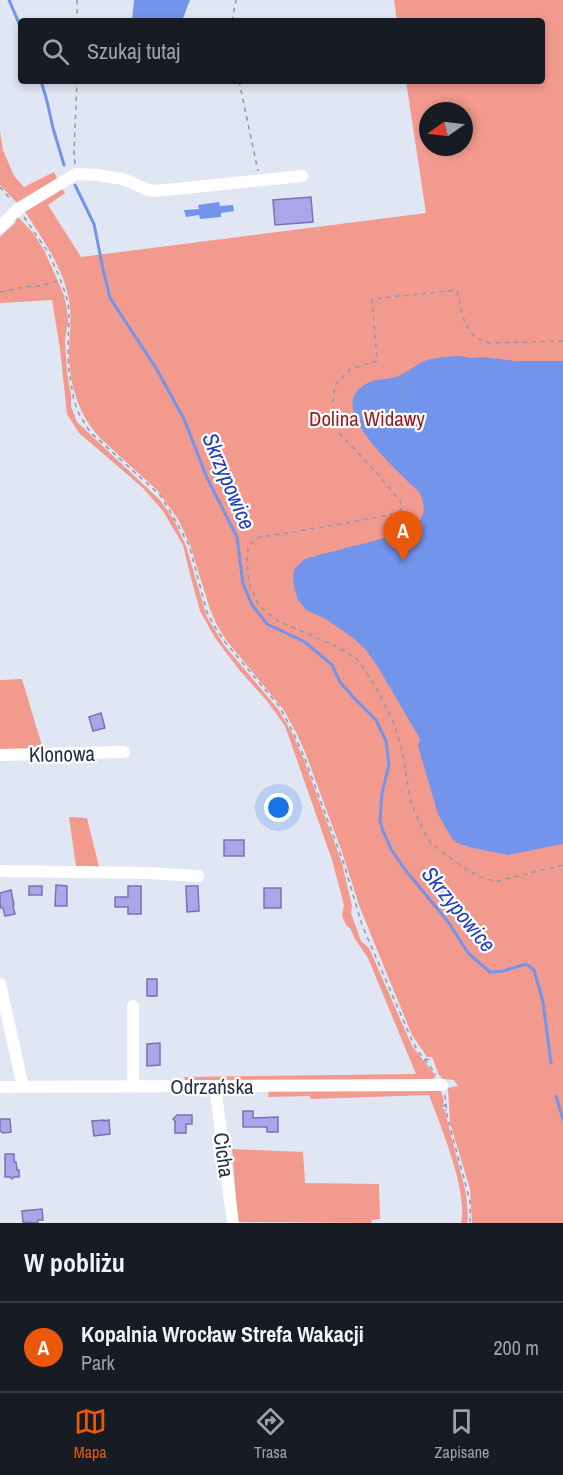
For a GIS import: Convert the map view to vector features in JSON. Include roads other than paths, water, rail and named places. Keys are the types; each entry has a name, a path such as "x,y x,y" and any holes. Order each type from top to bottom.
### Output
{"street":[{"path":"0,227 18,209 76,174 123,178 148,190 156,191 302,176"},
{"name":"Klonowa","path":"0,755 124,752"},
{"path":"0,871 198,876"},
{"path":"0,984 23,1087"},
{"path":"133,1006 133,1086"},
{"name":"Odrzańska","path":"0,1087 423,1085 444,1090"},
{"name":"Cicha","path":"215,1086 233,1223"}],"water":[{"path":"134,0 190,0 183,18 132,18"},
{"path":"219,202 220,206 233,205 234,211 221,213 221,217 200,219 199,215 186,217 184,210 199,209 198,205"},
{"path":"459,356 516,361 563,361 563,844 508,855 457,843 451,837 438,814 418,746 419,737 376,664 366,650 352,637 324,618 306,610 298,600 293,577 295,568 305,559 400,533 410,529 421,519 424,506 419,492 372,444 354,413 353,400 359,389 369,382 393,378 427,360"}],"waterway":[{"name":"Skrzypowice","path":"9,0 18,21"},
{"name":"Skrzypowice","path":"42,84 64,165"},
{"name":"Skrzypowice","path":"75,185 94,224 110,298 156,368 184,419 207,478 237,537 243,584 252,605 267,624 305,642 332,665 340,682 376,720 386,741 389,765 382,793 380,821 391,849 449,923 468,953 490,972 503,971 526,964 534,970 543,1002 551,1063"},
{"name":"Skrzypowice","path":"556,1096 563,1119"}],"place":[{"name":"Kopalnia Wrocław Strefa Wakacji","path":"403,561"}],"park label":[{"name":"Dolina Widawy","path":"367,418"}]}
